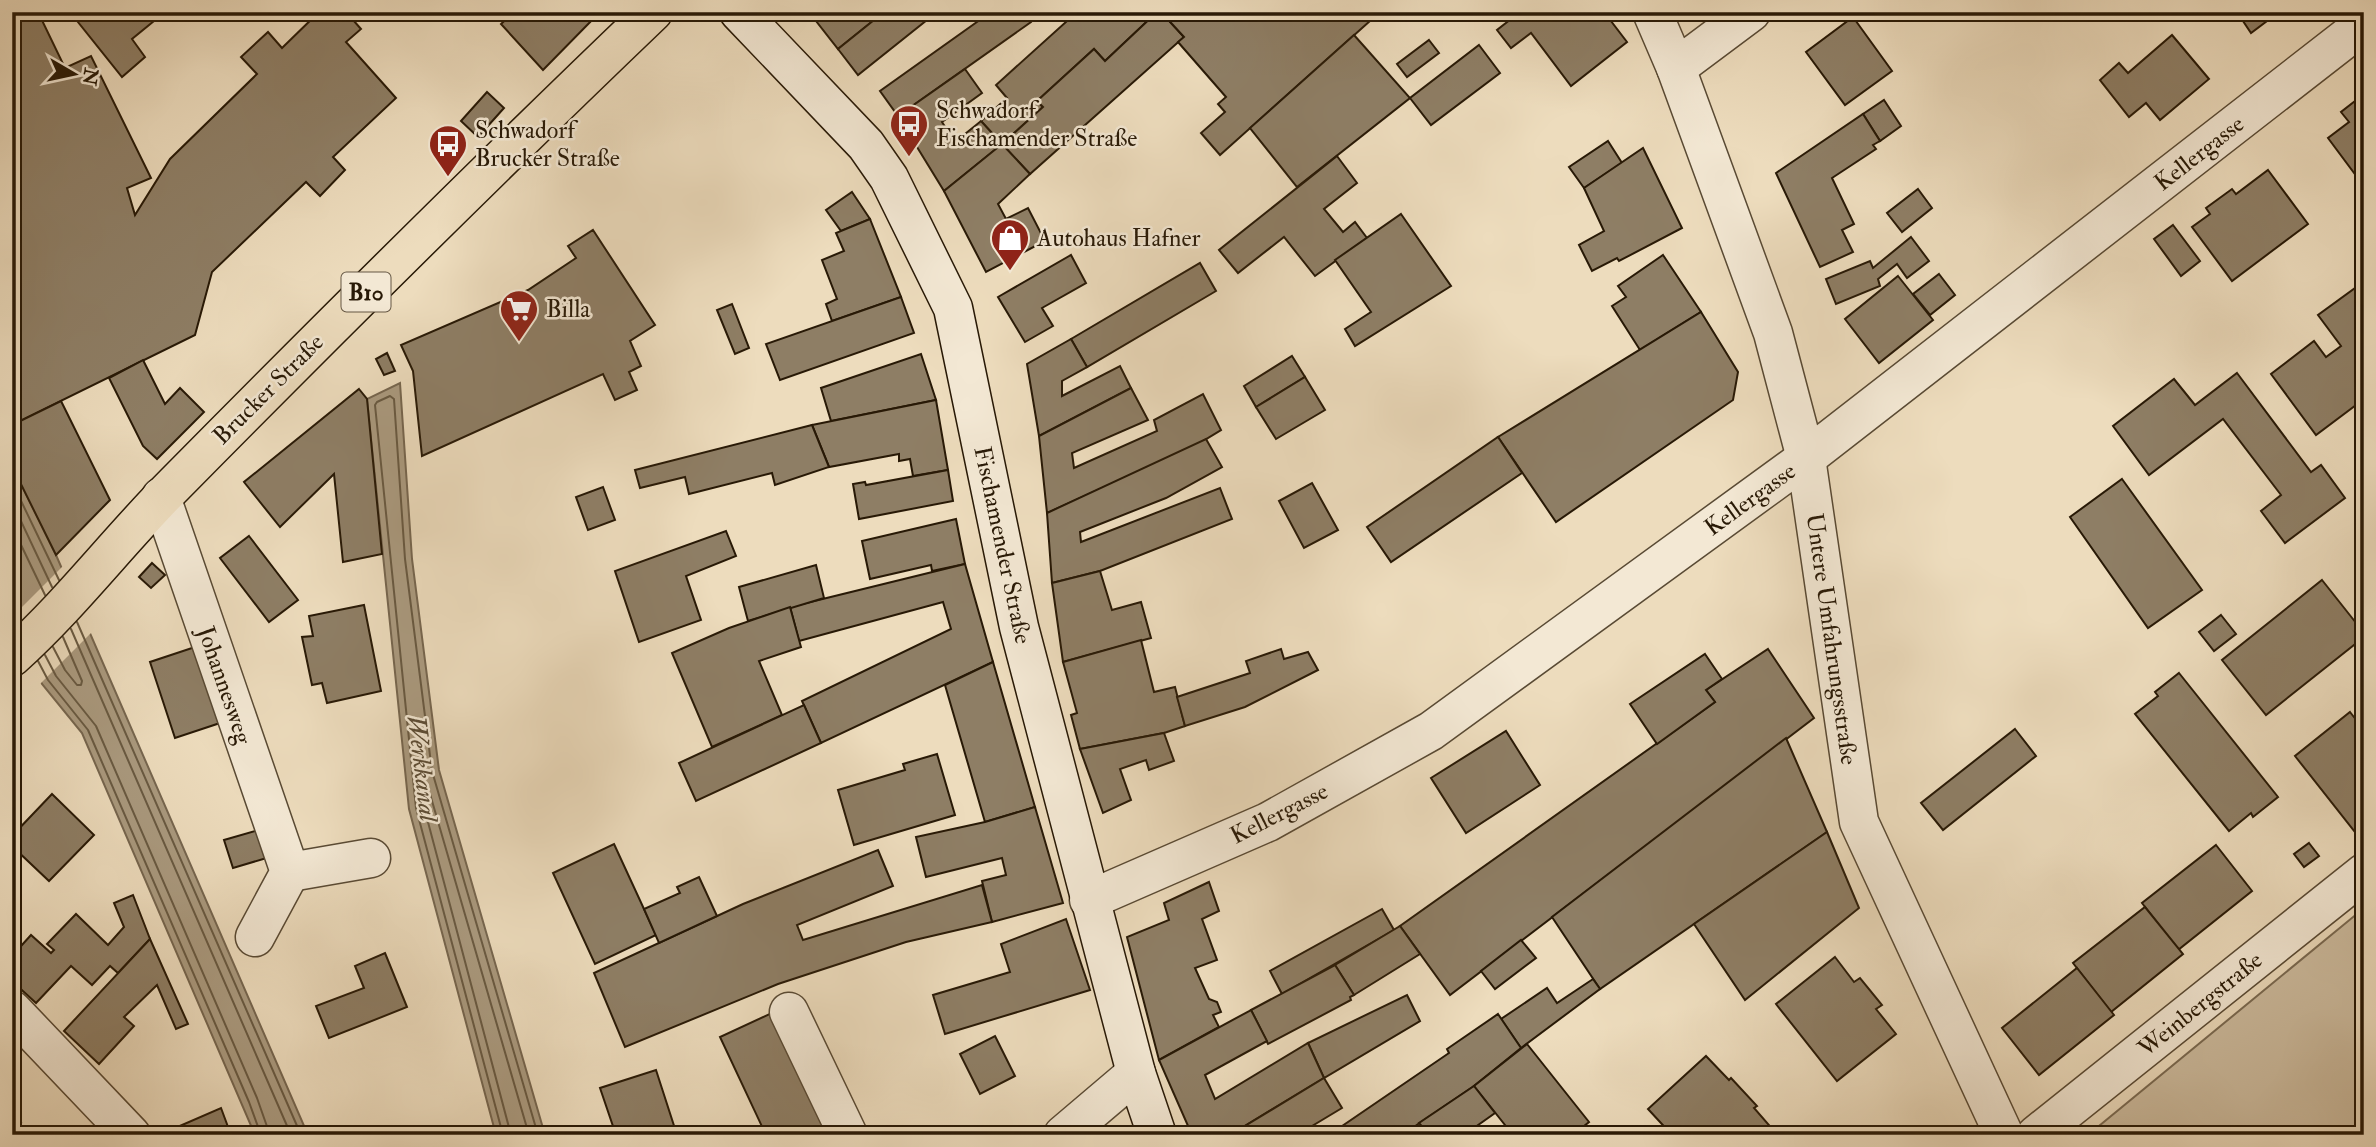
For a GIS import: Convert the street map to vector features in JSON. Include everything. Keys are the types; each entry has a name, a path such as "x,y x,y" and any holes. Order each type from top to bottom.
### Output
{"main road":[{"name":"Brucker Straße","path":"14,655 161,498 454,203 653,12"}],"street":[{"name":"Fischamender Straße","path":"739,12 866,145 889,178 953,308 1019,627 1089,900 1136,1073 1157,1135"},
{"name":"Untere Umfahrungsstraße","path":"1652,12 1676,68 1773,333 1806,458 1858,821 2004,1135"},
{"path":"1676,68 1751,12"},
{"name":"Kellergasse","path":"1089,900 1268,822 1431,732 1806,458 2364,24"},
{"name":"Johannesweg","path":"161,498 290,872"},
{"path":"256,937 290,872 371,858"},
{"name":"Weinbergstraße","path":"2036,1135 2364,873"},
{"path":"12,1010 131,1135"},
{"path":"789,1012 848,1135"},
{"path":"1063,1135 1136,1073"}],"shaded area":[{"path":"2364,908 2364,1135 2088,1135"}],"water":[{"name":"Werkkanal","path":"400,383 412,559 439,770 545,1135 496,1135 409,809 367,399"},
{"path":"12,466 56,555 308,1135 255,1135 82,733 42,684 12,625"}],"pier":[{"path":"64,565 93,631 39,685 12,633 12,617"}],"building":[{"path":"12,12 38,12 65,68 91,56 151,178 127,188 135,215 170,159 257,74 241,57 268,32 282,48 319,12 322,15 325,12 346,12 361,29 346,42 396,98 333,157 345,170 320,196 306,182 212,272 195,335 12,425"},
{"path":"70,12 165,12 132,39 145,57 122,77"},
{"path":"439,12 455,12 447,20"},
{"path":"514,12 600,12 543,70 501,24"},
{"path":"809,12 884,12 838,49"},
{"path":"884,12 937,12 858,75 838,49"},
{"path":"991,12 1039,12 1031,22 898,116 880,91"},
{"path":"1077,12 1157,12 1105,61 1094,49 1037,101 1043,107 1002,144 981,121 1007,98 996,85"},
{"path":"1157,12 1161,12 1184,37 1030,174 1002,144 1043,107 1037,101 1094,49 1105,61"},
{"path":"1161,12 1380,12 1220,155 1201,133 1225,112 1218,104 1226,97 1178,42 1184,37"},
{"path":"1520,12 1604,12 1627,42 1571,86 1531,33 1511,48 1497,30"},
{"path":"2237,12 2279,12 2251,33"},
{"path":"1853,17 1892,71 1845,105 1806,52"},
{"path":"1354,35 1410,98 1297,187 1250,128"},
{"path":"2172,35 2209,79 2160,120 2146,103 2129,117 2100,80 2119,63 2128,73"},
{"path":"1429,40 1439,53 1407,77 1397,64"},
{"path":"1479,45 1500,73 1431,125 1410,98"},
{"path":"965,69 982,93 942,122 955,142 981,121 1002,144 944,191 898,116"},
{"path":"487,92 504,108 478,137 461,121"},
{"path":"2364,94 2363,185 2328,138 2349,122 2341,112"},
{"path":"1884,100 1901,126 1880,141 1863,114"},
{"path":"1863,114 1880,141 1873,145 1876,149 1832,178 1854,224 1842,230 1853,252 1820,267 1776,173"},
{"path":"1608,141 1622,163 1584,188 1569,167"},
{"path":"1002,144 1030,174 998,204 1006,219 1028,208 1045,241 986,272 944,191"},
{"path":"1643,148 1682,228 1619,261 1617,258 1592,271 1579,245 1604,231 1584,188"},
{"path":"1337,156 1357,183 1324,209 1343,232 1355,222 1367,238 1315,276 1284,237 1238,273 1219,250"},
{"path":"2268,170 2308,224 2232,281 2192,227 2210,214 2206,208 2232,189 2236,194"},
{"path":"1918,189 1932,208 1902,232 1887,213"},
{"path":"852,192 870,219 841,231 826,210"},
{"path":"1401,214 1451,286 1355,346 1345,329 1371,312 1335,260"},
{"path":"870,219 901,297 832,321 826,304 837,299 822,260 844,251 836,233"},
{"path":"2173,225 2200,261 2181,276 2154,239"},
{"name":"Billa","path":"593,230 655,325 630,341 641,366 629,372 637,390 615,400 603,374 422,456 413,371 401,345 528,290 576,258 568,246"},
{"path":"1911,237 1929,261 1907,278 1897,264 1878,279 1880,286 1836,304 1826,279 1870,261 1873,268"},
{"path":"1071,255 1086,283 1042,308 1053,326 1025,342 998,297"},
{"path":"1663,255 1701,312 1640,350 1612,306 1626,297 1618,286"},
{"path":"1200,263 1216,291 1087,367 1071,339"},
{"path":"1939,274 1955,295 1930,315 1913,294"},
{"path":"1898,276 1933,320 1879,363 1845,319"},
{"path":"2362,283 2364,399 2316,435 2271,374 2314,341 2326,357 2341,346 2318,315"},
{"path":"901,297 914,333 780,380 766,344"},
{"path":"732,304 749,348 735,354 717,310"},
{"path":"1701,312 1738,372 1733,400 1556,522 1498,437"},
{"path":"1071,339 1087,367 1062,381 1062,396 1120,366 1131,388 1039,436 1027,364"},
{"path":"387,353 395,371 384,375 376,359"},
{"path":"921,354 936,400 831,421 821,388"},
{"path":"1292,356 1305,377 1256,407 1244,386"},
{"path":"143,360 165,404 180,388 204,412 157,459 143,446 109,378"},
{"path":"2237,373 2311,472 2321,465 2345,498 2285,543 2261,511 2281,495 2223,419 2149,475 2113,426 2174,379 2195,405"},
{"path":"1305,377 1325,410 1276,439 1256,407"},
{"path":"1131,388 1148,420 1072,453 1074,468 1157,431 1154,420 1203,394 1221,430 1193,447 1047,513 1039,436"},
{"path":"359,389 367,399 382,554 343,562 334,474 280,527 244,482"},
{"path":"936,400 948,470 913,476 910,459 899,461 899,454 829,467 812,425"},
{"path":"61,401 110,500 56,555 12,466 12,425"},
{"path":"812,425 829,467 775,485 772,473 689,494 685,477 640,488 635,470"},
{"path":"1498,437 1522,473 1391,562 1367,527"},
{"path":"1206,439 1222,467 1166,498 1080,532 1081,542 1220,488 1232,519 1100,571 1052,583 1047,513"},
{"path":"948,470 953,501 859,519 853,484 865,482 866,485"},
{"path":"2122,479 2202,590 2148,628 2070,517"},
{"path":"1312,483 1338,530 1304,548 1279,501"},
{"path":"603,487 615,520 588,530 576,497"},
{"path":"956,519 965,564 932,571 931,565 870,579 862,541"},
{"path":"726,531 736,556 686,576 701,620 639,642 615,571"},
{"path":"249,536 298,600 269,622 220,558"},
{"path":"152,563 165,575 151,588 139,577"},
{"path":"965,564 993,662 821,743 802,701 951,629 943,602 799,641 790,607"},
{"path":"816,565 824,598 748,621 739,587"},
{"path":"1100,571 1112,610 1141,602 1151,638 1063,662 1052,583"},
{"path":"2322,580 2364,633 2364,637 2266,715 2222,660"},
{"path":"364,605 381,691 327,703 322,683 312,685 302,637 313,636 309,616"},
{"path":"790,607 801,647 759,661 782,715 712,747 672,653 729,628"},
{"path":"2221,615 2236,634 2214,651 2199,632"},
{"path":"1141,640 1154,692 1175,687 1185,726 1164,733 1080,749 1071,715 1077,713 1063,662"},
{"path":"204,644 229,720 175,738 150,662"},
{"path":"1281,649 1284,659 1308,652 1318,670 1245,707 1185,726 1177,697 1250,673 1246,661"},
{"path":"1768,649 1814,718 1450,995 1400,926 1715,702 1706,690"},
{"path":"1705,654 1722,679 1706,690 1715,702 1657,744 1630,704"},
{"path":"993,662 1035,807 985,822 945,685"},
{"path":"2179,673 2278,797 2253,817 2251,813 2229,831 2135,714 2158,696 2155,692"},
{"path":"804,705 821,743 696,801 679,763"},
{"path":"2350,712 2364,730 2364,825 2355,832 2295,756"},
{"path":"2015,729 2036,756 1943,830 1921,803"},
{"path":"1506,731 1540,785 1466,833 1431,778"},
{"path":"1164,733 1174,761 1149,770 1146,760 1120,769 1131,800 1103,813 1080,749"},
{"path":"1786,738 1827,832 1600,989 1552,917"},
{"path":"937,754 955,815 854,845 838,790 905,770 903,764"},
{"path":"52,794 94,835 49,881 12,846 12,836"},
{"path":"1035,807 1063,903 992,922 982,881 1006,875 1002,858 926,877 916,837 985,822"},
{"path":"262,829 270,857 233,868 224,840"},
{"path":"1827,832 1859,908 1745,1000 1694,924"},
{"path":"2309,843 2319,856 2304,867 2294,854"},
{"path":"614,844 656,935 595,964 553,873"},
{"path":"2216,845 2252,891 2178,950 2142,903"},
{"path":"878,850 893,886 797,925 803,940 982,885 992,922 906,942 778,984 625,1047 594,973 743,904"},
{"path":"699,877 717,916 659,943 644,909 680,893 677,887"},
{"path":"1209,882 1219,911 1202,919 1217,960 1195,968 1209,999 1217,1002 1221,1012 1213,1015 1219,1027 1159,1060 1127,937 1169,920 1164,903"},
{"path":"133,895 150,939 118,973 110,966 92,985 71,966 36,1003 12,981 12,956 31,935 51,953 54,950 47,944 76,914 108,945 124,927 114,903"},
{"path":"2145,907 2183,954 2111,1012 2073,963"},
{"path":"1382,909 1394,930 1282,994 1270,971"},
{"path":"1066,919 1090,990 945,1034 933,995 1010,972 1001,944"},
{"path":"1400,926 1420,954 1354,995 1335,965"},
{"path":"150,939 188,1024 176,1029 157,985 124,1017 134,1026 99,1064 64,1031"},
{"path":"1521,940 1536,958 1495,989 1481,971"},
{"path":"385,953 407,1007 329,1038 316,1006 364,988 355,966"},
{"path":"1835,957 1854,982 1860,978 1882,1005 1876,1009 1896,1034 1837,1081 1776,1004"},
{"path":"1335,965 1354,995 1350,997 1351,1000 1268,1044 1251,1010"},
{"path":"2077,968 2114,1015 2039,1075 2002,1028"},
{"path":"1593,979 1600,989 1521,1048 1501,1019 1547,988 1557,1003"},
{"path":"1407,995 1420,1021 1324,1078 1308,1043"},
{"path":"1251,1010 1267,1041 1205,1075 1215,1099 1308,1043 1324,1078 1230,1135 1192,1135 1159,1060"},
{"path":"774,1012 832,1135 766,1135 720,1037"},
{"path":"1498,1014 1521,1048 1474,1086 1402,1135 1329,1135 1449,1053 1447,1049"},
{"path":"995,1036 1015,1076 980,1094 960,1054"},
{"path":"1527,1044 1589,1122 1573,1135 1513,1135 1474,1086"},
{"path":"1706,1056 1757,1106 1754,1108 1775,1132 1773,1135 1672,1135 1648,1109"},
{"path":"656,1070 677,1135 616,1135 600,1088"},
{"path":"1324,1078 1342,1108 1297,1135 1230,1135"},
{"path":"1474,1086 1495,1113 1464,1135 1429,1135 1419,1123"},
{"path":"221,1108 231,1135 159,1135"},
{"path":"12,1115 21,1123 18,1127 27,1135 12,1135"}],"place":[{"name":"Schwadorf Fischamender Straße","path":"909,158"},
{"name":"Schwadorf Brucker Straße","path":"448,178"},
{"name":"Autohaus Hafner","path":"1010,272"},
{"name":"Billa","path":"519,343"}]}
